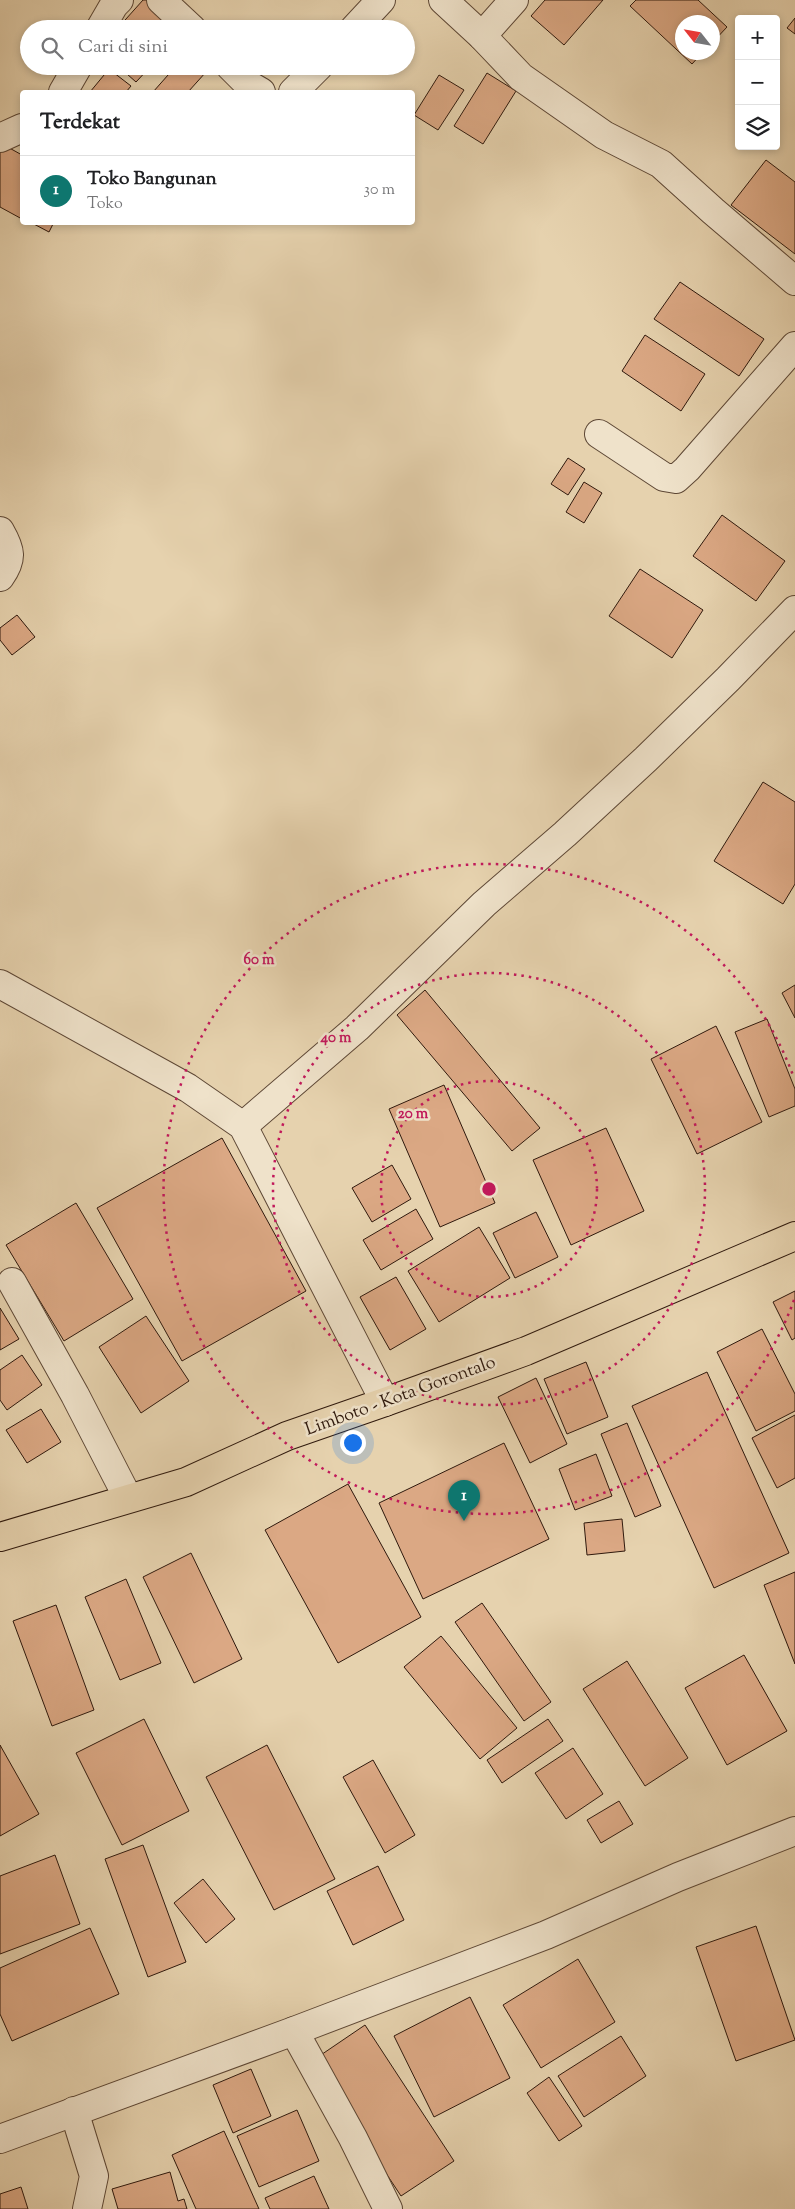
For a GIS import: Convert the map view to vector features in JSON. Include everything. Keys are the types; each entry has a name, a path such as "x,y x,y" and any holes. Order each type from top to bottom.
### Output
{"highway":[{"name":"Limboto - Kota Gorontalo","path":"0,1537 186,1482 287,1436 526,1351 795,1236"}],"street":[{"path":"105,20 119,0"},
{"path":"161,0 182,20"},
{"path":"362,20 381,0"},
{"path":"443,0 482,36 521,77 604,135 661,164 795,281"},
{"path":"482,36 514,0"},
{"path":"64,90 73,75"},
{"path":"239,75 248,85 257,90"},
{"path":"295,90 310,75"},
{"path":"0,138 20,129"},
{"path":"599,434 664,477 676,479 687,469 795,346"},
{"path":"0,531 8,545 9,565 0,577"},
{"path":"243,1126 357,1028 484,904 565,834 646,759 795,610"},
{"path":"0,984 180,1084 243,1126 385,1402"},
{"path":"12,1282 75,1394 128,1498"},
{"path":"0,2139 294,2031 546,1935 678,1877 795,1831"},
{"path":"294,2031 353,2138 388,2209"},
{"path":"74,2111 94,2176 87,2209"}],"building":[{"path":"143,0 146,0 167,20 125,20"},
{"path":"545,0 603,0 564,45 531,16"},
{"path":"636,0 698,0 714,15 675,15 675,48 630,6"},
{"path":"795,18 795,34 787,28"},
{"path":"720,20 727,27 720,34"},
{"path":"688,60 696,60 692,64"},
{"path":"487,73 516,91 483,144 454,126"},
{"path":"104,75 117,75 131,86 128,90 92,90"},
{"path":"128,75 143,75 136,82"},
{"path":"168,75 203,75 190,90 155,90"},
{"path":"439,75 464,90 438,130 415,116"},
{"path":"4,145 20,154 20,218 0,207 0,152"},
{"path":"766,160 795,182 795,254 731,205"},
{"path":"36,225 52,225 49,232"},
{"path":"680,282 764,339 739,376 654,319"},
{"path":"645,335 705,374 681,411 622,371"},
{"path":"568,458 585,469 568,495 551,484"},
{"path":"584,482 602,493 584,523 566,512"},
{"path":"722,515 785,561 756,601 693,556"},
{"path":"640,569 703,610 672,658 609,616"},
{"path":"17,615 35,637 12,655 0,640 0,628"},
{"path":"763,782 795,802 795,884 783,904 714,861"},
{"path":"795,985 795,1018 782,993"},
{"path":"425,990 540,1128 512,1151 397,1015"},
{"path":"767,1019 795,1089 795,1106 769,1117 735,1032"},
{"path":"716,1026 762,1122 697,1154 651,1059"},
{"path":"444,1085 495,1203 440,1227 389,1109"},
{"path":"606,1128 644,1211 571,1245 533,1160"},
{"path":"222,1138 306,1291 182,1361 97,1208"},
{"path":"392,1165 411,1199 372,1222 352,1188"},
{"path":"76,1203 133,1299 64,1341 6,1245"},
{"path":"416,1209 433,1239 381,1270 363,1240"},
{"path":"536,1212 558,1257 515,1278 493,1233"},
{"path":"479,1227 510,1278 439,1322 408,1271"},
{"path":"396,1277 426,1329 390,1350 360,1297"},
{"path":"795,1291 795,1338 792,1340 773,1302"},
{"path":"0,1308 19,1339 0,1350"},
{"path":"146,1316 189,1381 141,1413 99,1347"},
{"path":"762,1329 795,1394 795,1411 756,1431 717,1352"},
{"path":"22,1355 42,1385 7,1410 0,1400 0,1370"},
{"path":"586,1362 608,1417 567,1434 544,1379"},
{"path":"707,1372 789,1553 714,1588 632,1406"},
{"path":"536,1378 567,1444 530,1463 498,1397"},
{"path":"41,1409 61,1442 27,1463 6,1430"},
{"path":"795,1415 795,1478 777,1488 752,1438"},
{"path":"627,1423 661,1506 635,1517 601,1434"},
{"path":"504,1443 549,1539 423,1599 379,1503"},
{"path":"596,1454 612,1496 575,1510 559,1469"},
{"path":"348,1484 421,1617 338,1663 265,1530"},
{"path":"622,1519 625,1551 587,1555 584,1523"},
{"path":"191,1553 242,1659 194,1683 143,1577"},
{"path":"795,1572 795,1664 764,1585"},
{"path":"126,1579 161,1663 120,1680 85,1597"},
{"path":"482,1603 551,1702 524,1721 455,1622"},
{"path":"56,1605 94,1710 52,1726 13,1621"},
{"path":"441,1636 517,1728 480,1759 404,1667"},
{"path":"744,1655 787,1731 727,1765 685,1688"},
{"path":"627,1661 688,1758 645,1786 583,1689"},
{"path":"144,1719 189,1811 122,1845 76,1753"},
{"path":"548,1719 563,1741 502,1783 487,1760"},
{"path":"0,1745 39,1814 0,1836"},
{"path":"267,1745 335,1879 274,1910 206,1777"},
{"path":"573,1748 603,1794 566,1819 535,1773"},
{"path":"373,1760 415,1835 385,1853 343,1777"},
{"path":"619,1801 633,1824 601,1843 587,1820"},
{"path":"143,1845 186,1962 148,1977 105,1859"},
{"path":"55,1855 80,1924 0,1954 0,1876"},
{"path":"378,1866 404,1920 353,1945 327,1891"},
{"path":"203,1879 235,1919 206,1943 174,1903"},
{"path":"756,1926 795,2040 736,2061 696,1947"},
{"path":"90,1928 119,1994 12,2041 0,2014 0,1968"},
{"path":"578,1959 615,2022 541,2068 503,2005"},
{"path":"470,1997 510,2078 434,2117 394,2036"},
{"path":"365,2025 454,2161 401,2196 312,2061"},
{"path":"621,2036 646,2076 584,2117 558,2076"},
{"path":"251,2069 271,2116 233,2133 213,2085"},
{"path":"549,2077 582,2126 559,2141 527,2093"},
{"path":"297,2110 319,2161 259,2187 237,2136"},
{"path":"224,2131 259,2209 196,2209 172,2155"},
{"path":"170,2172 178,2201 184,2199 187,2209 118,2209 112,2189"},
{"path":"314,2176 329,2209 270,2209 265,2198"},
{"path":"21,2187 28,2209 0,2209 0,2194"}],"place":[{"name":"Toko Bangunan","path":"464,1521"}]}
